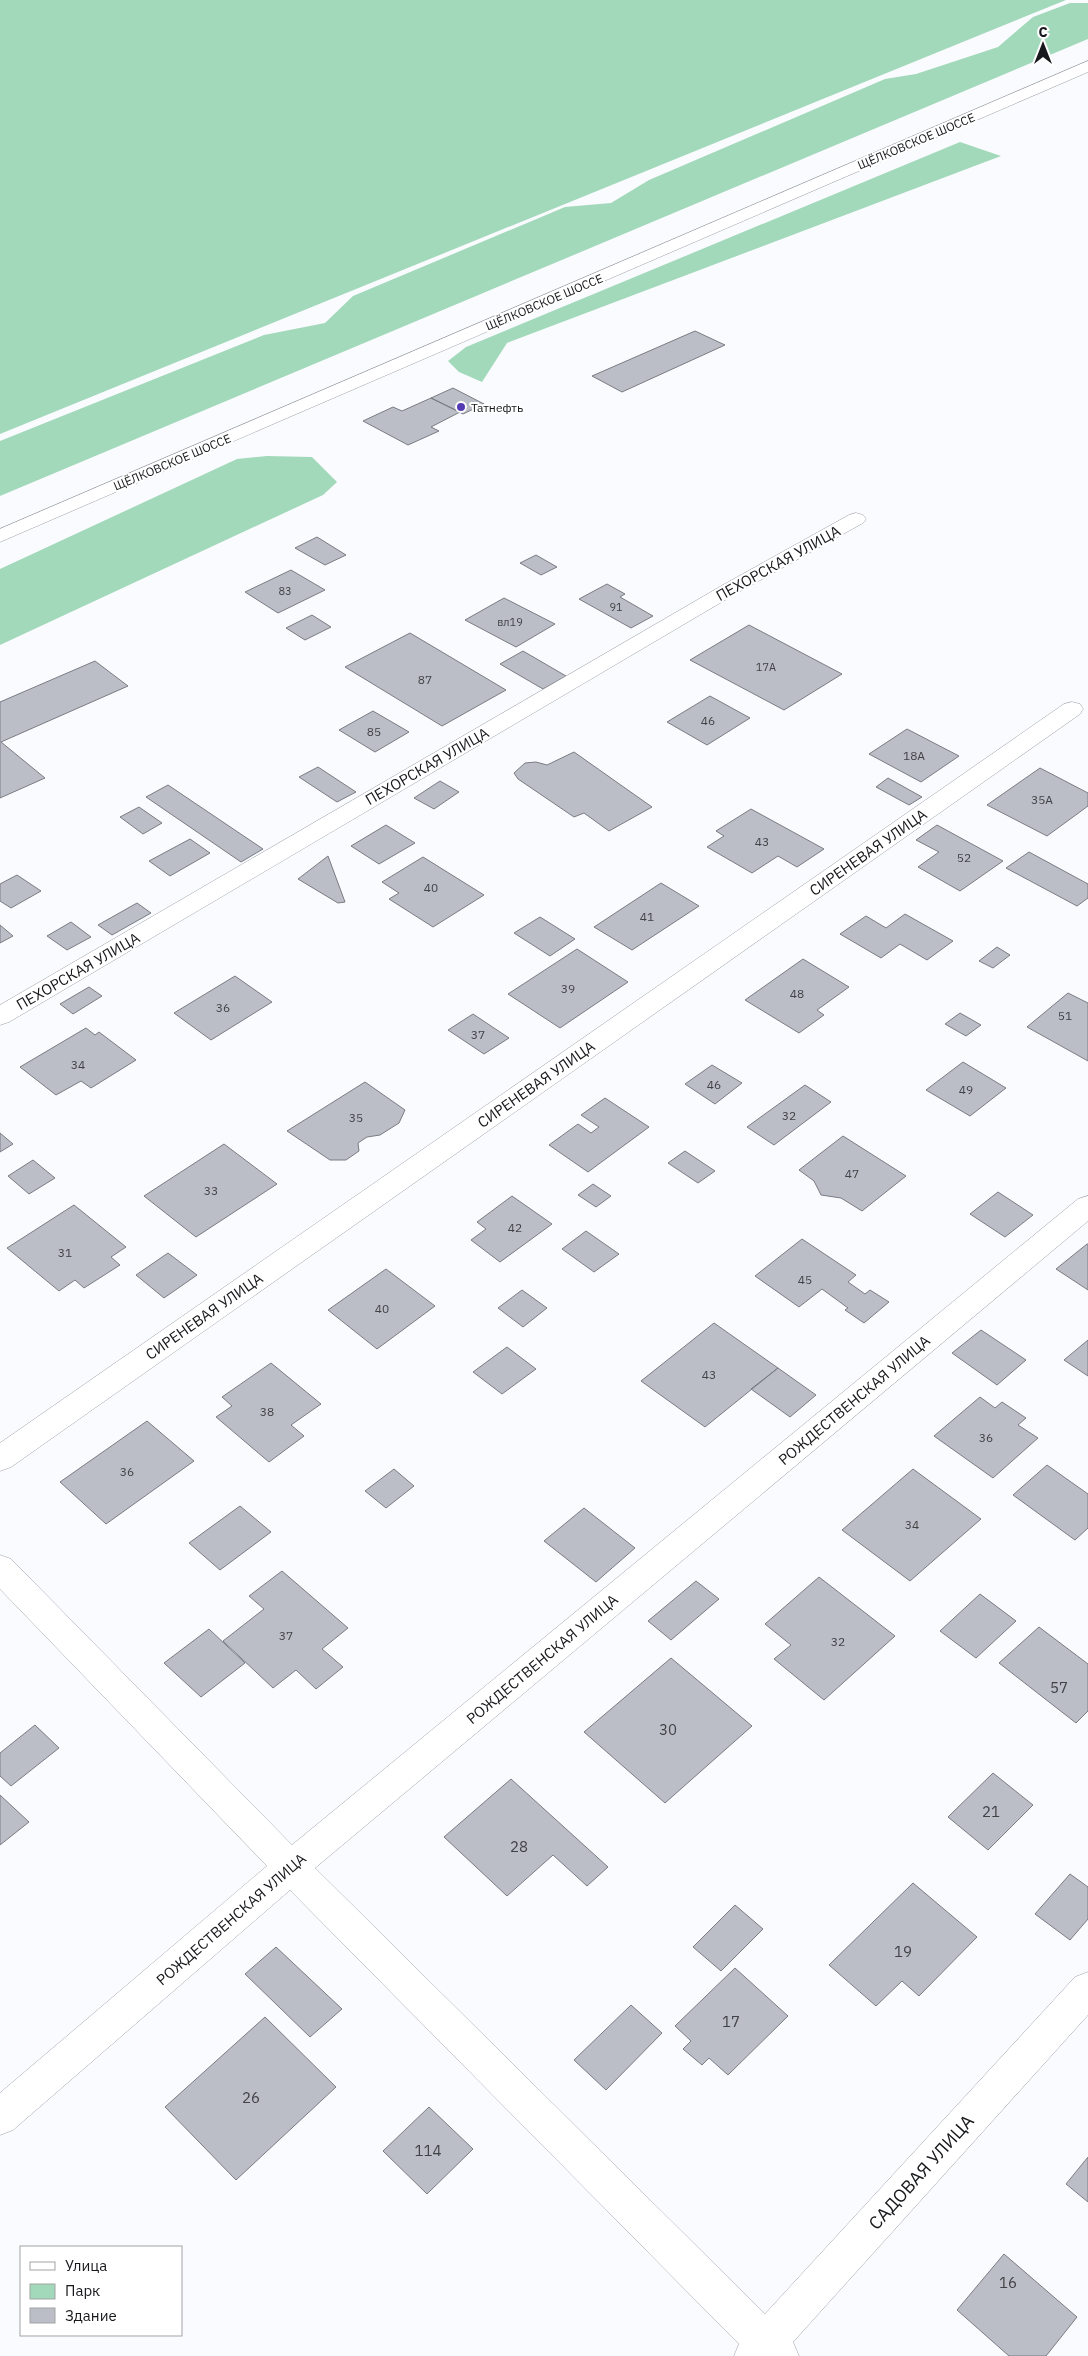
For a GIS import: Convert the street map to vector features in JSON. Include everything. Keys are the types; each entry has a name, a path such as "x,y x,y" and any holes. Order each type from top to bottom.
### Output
{"street":[{"name":"ЩЁЛКОВСКОЕ ШОССЕ","path":"0,536 1088,66"},
{"name":"ПЕХОРСКАЯ УЛИЦА","path":"0,1016 721,594 856,519"},
{"name":"СИРЕНЕВАЯ УЛИЦА","path":"0,1459 1072,709"},
{"name":"РОЖДЕСТВЕНСКАЯ УЛИЦА","path":"0,2117 291,1867 1088,1206"},
{"path":"0,1568 766,2352"},
{"name":"САДОВАЯ УЛИЦА","path":"766,2352 1088,1989"}],"green space":[{"path":"0,0 1066,0 0,434"},
{"path":"1070,3 1088,3 1088,39 0,496 0,441 264,335 325,323 353,296 565,207 611,203 649,180 885,79 916,74 998,47 1033,17"},
{"path":"960,142 1001,156 507,343 482,382 459,372 448,361 466,347"},
{"path":"267,456 312,457 337,482 323,495 0,645 0,569 237,459"}],"building":[{"path":"695,331 725,345 622,392 592,376"},
{"path":"453,388 484,404 463,414 431,398"},
{"path":"431,398 460,412 431,427 439,431 408,445 363,421 393,407 402,411"},
{"path":"317,537 346,555 325,565 295,548"},
{"path":"536,555 557,567 541,575 520,563"},
{"path":"291,570 325,590 278,613 245,592"},
{"path":"607,584 625,594 620,597 653,616 631,628 579,599"},
{"path":"504,598 555,624 516,647 465,620"},
{"path":"312,615 331,627 305,640 286,628"},
{"path":"749,625 842,674 784,710 690,660"},
{"path":"410,633 506,690 442,726 345,667"},
{"path":"523,651 566,676 543,689 500,664"},
{"path":"95,661 128,686 1,742 45,778 0,798 0,702"},
{"path":"710,696 750,718 707,745 667,722"},
{"path":"373,711 409,732 375,752 339,730"},
{"path":"907,729 959,756 921,782 869,754"},
{"path":"574,752 652,807 609,831 584,813 574,817 518,779 514,773 525,763 536,762 547,765"},
{"path":"318,767 356,792 337,802 299,777"},
{"path":"1040,768 1088,793 1088,806 1047,836 987,805"},
{"path":"888,778 922,797 909,805 876,787"},
{"path":"440,781 459,792 434,809 414,798"},
{"path":"168,785 263,849 241,862 146,797"},
{"path":"139,807 162,823 143,834 120,817"},
{"path":"751,809 824,849 797,867 778,856 752,873 707,847 724,836 716,831"},
{"path":"386,825 415,843 379,864 351,846"},
{"path":"937,825 1003,861 960,891 918,867 939,852 916,840"},
{"path":"190,839 210,853 170,876 149,861"},
{"path":"1029,852 1088,884 1088,898 1077,906 1006,868"},
{"path":"328,856 345,902 338,903 298,879"},
{"path":"423,857 484,895 433,927 389,899 399,893 382,882"},
{"path":"17,875 41,891 11,908 0,901 0,884"},
{"path":"661,883 699,906 632,950 594,927"},
{"path":"137,903 151,913 112,935 98,925"},
{"path":"905,914 953,941 927,960 900,944 881,958 840,934 866,916 886,928"},
{"path":"540,917 575,939 550,956 514,933"},
{"path":"71,922 91,937 67,950 47,936"},
{"path":"0,925 13,936 0,943"},
{"path":"997,947 1010,955 993,968 979,961"},
{"path":"577,949 628,982 560,1028 508,994"},
{"path":"803,959 849,987 817,1010 824,1015 799,1033 745,1000"},
{"path":"235,976 272,1002 211,1040 174,1013"},
{"path":"89,987 102,996 73,1014 60,1004"},
{"path":"1068,993 1088,1003 1088,1061 1027,1027"},
{"path":"960,1013 981,1025 966,1036 945,1024"},
{"path":"473,1014 509,1038 484,1054 448,1030"},
{"path":"86,1028 95,1035 99,1032 136,1060 91,1088 81,1081 56,1095 20,1067"},
{"path":"963,1062 1006,1088 970,1116 926,1090"},
{"path":"712,1065 742,1083 715,1104 685,1084"},
{"path":"365,1082 405,1110 399,1123 380,1135 367,1137 358,1143 359,1151 346,1160 330,1160 287,1131"},
{"path":"805,1085 831,1102 774,1145 747,1127"},
{"path":"605,1098 649,1127 588,1172 549,1145 578,1124 591,1133 599,1127 581,1115"},
{"path":"0,1133 13,1144 0,1152"},
{"path":"843,1136 906,1176 862,1211 841,1198 821,1195 814,1181 799,1170"},
{"path":"224,1144 277,1184 196,1237 144,1196"},
{"path":"685,1151 715,1171 698,1183 668,1163"},
{"path":"33,1160 55,1178 29,1194 8,1176"},
{"path":"593,1184 611,1196 596,1207 578,1195"},
{"path":"998,1192 1033,1215 1005,1237 970,1214"},
{"path":"512,1196 552,1224 500,1262 471,1240 486,1229 477,1222"},
{"path":"74,1205 126,1247 111,1257 120,1265 84,1288 75,1280 59,1291 7,1248"},
{"path":"586,1231 619,1254 594,1272 562,1249"},
{"path":"802,1239 856,1275 848,1282 865,1294 870,1290 889,1302 864,1323 845,1310 848,1308 822,1289 799,1307 755,1276"},
{"path":"1088,1244 1088,1290 1056,1269"},
{"path":"168,1253 197,1275 164,1298 136,1275"},
{"path":"386,1269 435,1306 377,1349 328,1310"},
{"path":"522,1290 547,1308 523,1327 498,1308"},
{"path":"714,1323 778,1368 705,1427 641,1381"},
{"path":"981,1330 1026,1360 997,1385 952,1353"},
{"path":"1088,1340 1088,1376 1064,1360"},
{"path":"507,1347 536,1369 502,1394 473,1372"},
{"path":"271,1363 321,1404 291,1425 304,1436 269,1462 216,1417 232,1406 222,1397"},
{"path":"778,1368 816,1395 790,1417 751,1389"},
{"path":"980,1397 995,1408 1002,1402 1026,1418 1018,1425 1038,1438 993,1478 934,1436"},
{"path":"147,1421 194,1461 106,1524 60,1482"},
{"path":"1047,1465 1088,1494 1088,1528 1075,1540 1013,1495"},
{"path":"394,1469 414,1486 386,1508 365,1491"},
{"path":"913,1469 981,1519 910,1581 842,1530"},
{"path":"240,1506 271,1532 220,1570 189,1543"},
{"path":"584,1508 635,1548 596,1582 544,1541"},
{"path":"282,1571 348,1628 322,1649 343,1667 316,1689 296,1670 273,1688 223,1641 264,1609 249,1596"},
{"path":"819,1577 895,1636 824,1700 774,1659 791,1645 765,1624"},
{"path":"696,1581 719,1599 671,1640 648,1621"},
{"path":"980,1594 1016,1621 976,1658 940,1631"},
{"path":"1039,1627 1088,1664 1088,1711 1076,1723 999,1663"},
{"path":"209,1629 245,1663 201,1697 164,1663"},
{"path":"671,1658 752,1726 665,1803 584,1732"},
{"path":"35,1725 59,1748 11,1786 0,1776 0,1753"},
{"path":"993,1773 1033,1805 988,1850 948,1817"},
{"path":"511,1779 608,1867 587,1886 553,1855 507,1896 444,1837"},
{"path":"0,1795 29,1822 0,1845"},
{"path":"1070,1874 1088,1887 1088,1919 1070,1940 1035,1914"},
{"path":"913,1883 977,1937 919,1996 902,1981 876,2006 829,1965"},
{"path":"735,1905 763,1929 721,1971 693,1947"},
{"path":"276,1947 342,2009 310,2037 245,1974"},
{"path":"735,1968 788,2016 728,2075 709,2058 702,2065 683,2049 691,2041 675,2026"},
{"path":"631,2005 662,2033 606,2090 574,2060"},
{"path":"265,2017 336,2087 236,2180 165,2107"},
{"path":"429,2107 473,2149 427,2194 383,2151"},
{"path":"1088,2157 1088,2202 1066,2184"},
{"path":"1004,2254 1077,2317 1046,2356 1009,2356 957,2310"}],"place":[{"name":"Татнефть","path":"461,407"}]}
